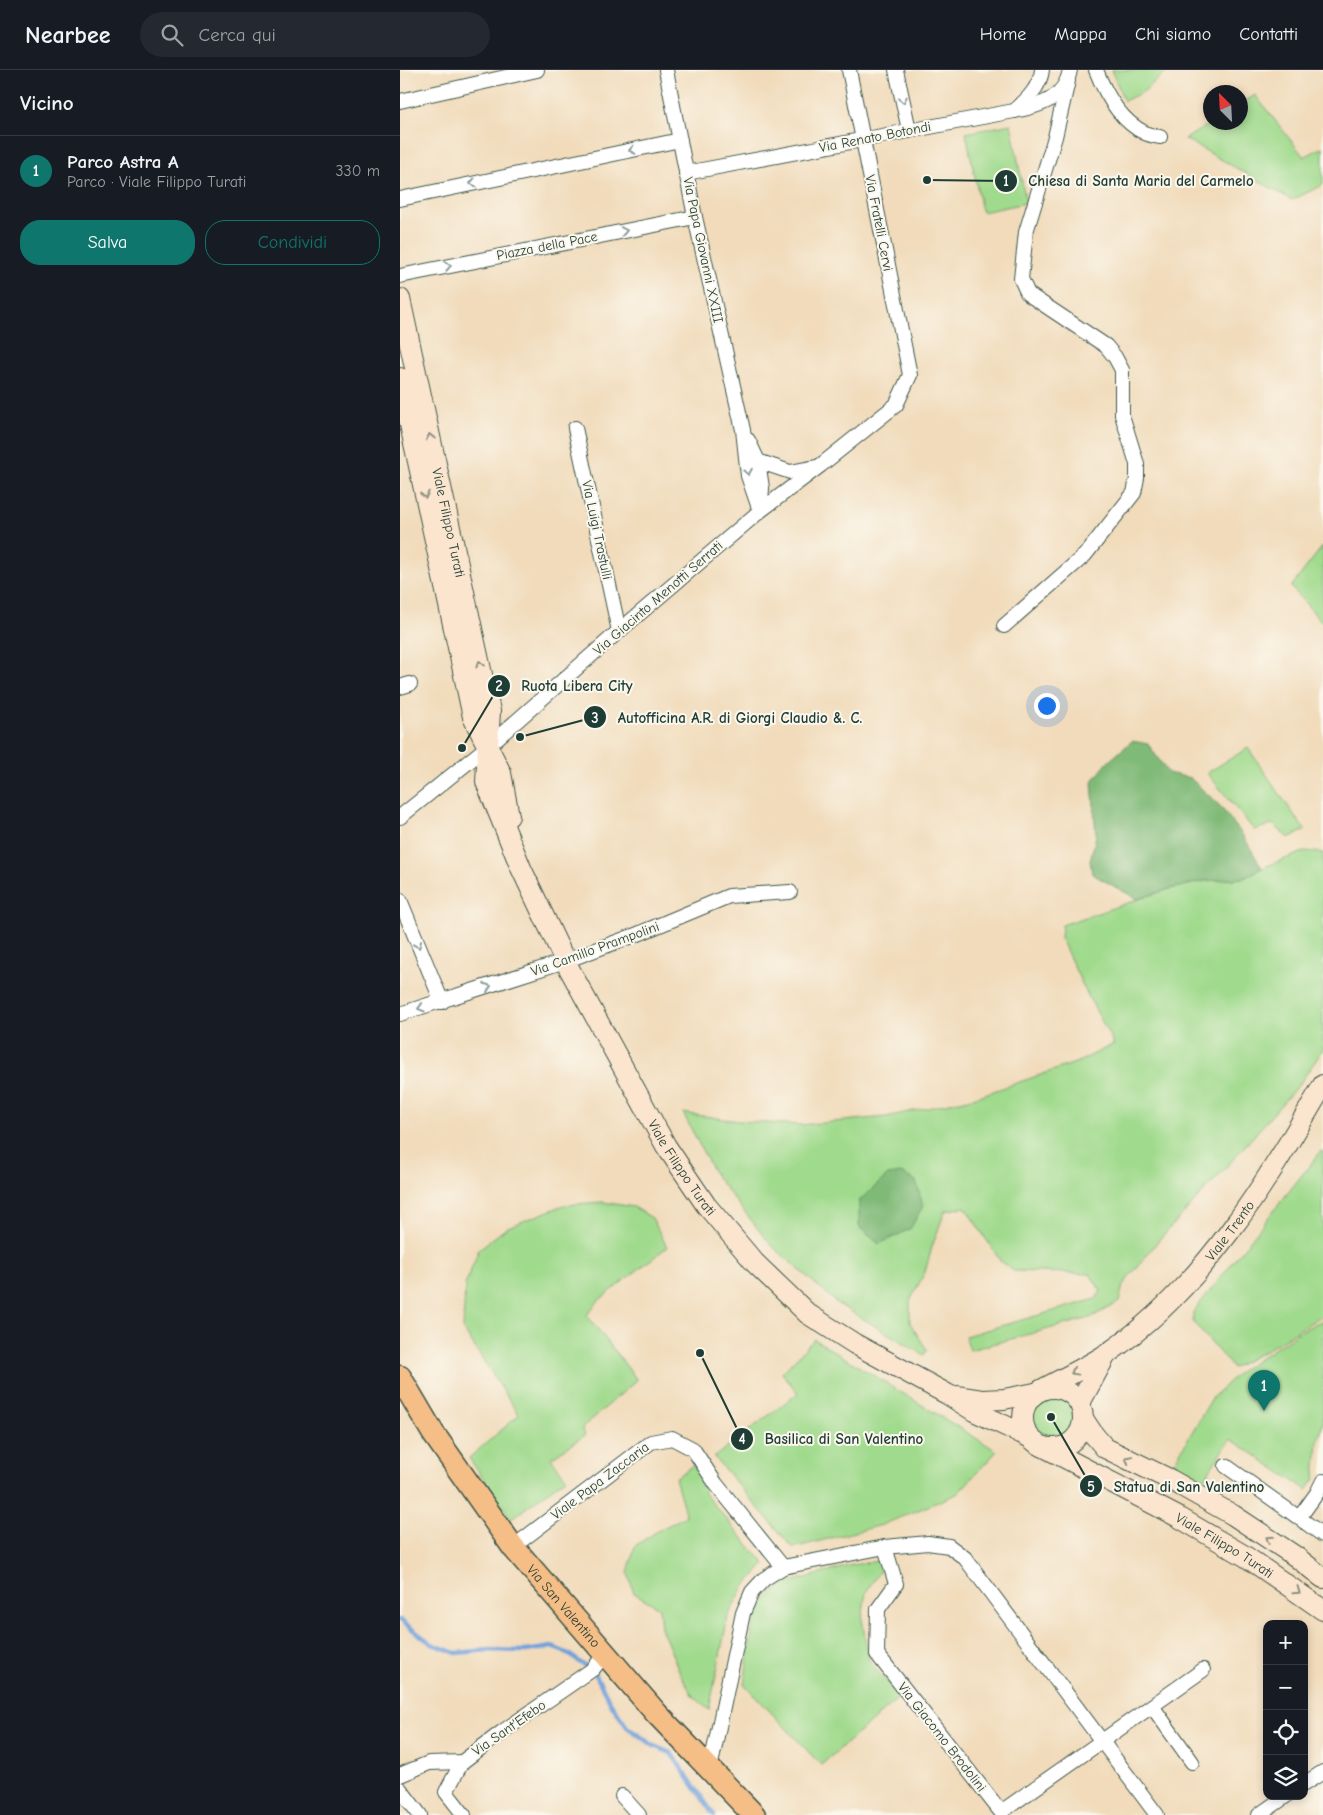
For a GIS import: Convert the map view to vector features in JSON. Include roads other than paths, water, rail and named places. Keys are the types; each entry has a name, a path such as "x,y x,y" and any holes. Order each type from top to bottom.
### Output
{"main road":[{"name":"Via San Valentino","path":"400,1377 433,1433 513,1547 599,1662 657,1714 754,1815"}],"street":[{"path":"400,101 537,70"},
{"name":"Via Papa Giovanni XXIII","path":"666,70 695,217 743,430 748,476 760,511"},
{"name":"Via Fratelli Cervi","path":"849,70 910,376"},
{"path":"896,70 909,130"},
{"path":"1014,111 1026,100 1041,80 1042,70"},
{"path":"1096,70 1102,86 1118,110 1144,132 1160,137"},
{"path":"1004,626 1085,555 1134,494 1137,478 1137,464 1122,414 1122,370 1115,357 1106,346 1028,294 1021,279 1026,232 1055,137 1069,75"},
{"name":"Via Renato Botondi","path":"686,173 1039,106 1060,93 1069,75"},
{"path":"400,199 680,140"},
{"name":"Piazza della Pace","path":"400,276 695,217"},
{"name":"Viale Filippo Turati","path":"400,299 490,711 487,747"},
{"name":"Via Giacinto Menotti Serrati","path":"400,817 487,747 760,511 896,405 910,376"},
{"name":"Viale Filippo Turati","path":"400,378 473,717 501,773 516,855 565,961 666,1146 706,1205 755,1263 808,1314 855,1344 948,1394 974,1411 1036,1442 1245,1556 1323,1610"},
{"name":"Via Luigi Trastulli","path":"575,428 619,632"},
{"name":"Via Papa Giovanni XXIII","path":"743,430 758,461 762,488 760,511"},
{"path":"758,461 790,472 821,465"},
{"name":"Via Camillo Prampolini","path":"400,1014 565,961 638,934 729,896 790,892"},
{"path":"400,900 442,1002"},
{"name":"Viale Trento","path":"1038,1392 1107,1353 1171,1301 1238,1223 1323,1085"},
{"name":"Viale Trento","path":"1082,1411 1107,1353"},
{"path":"1050,1388 1067,1391 1074,1396 1082,1411 1081,1429 1077,1437 1070,1444 1061,1448 1051,1448 1036,1442 1024,1429 1024,1409 1028,1401 1038,1392 1050,1388"},
{"name":"Viale Filippo Turati","path":"948,1394 983,1400 1004,1399 1038,1392"},
{"name":"Viale Filippo Turati","path":"1082,1411 1094,1435 1105,1448 1171,1480 1233,1515 1295,1556 1323,1578"},
{"name":"Viale Papa Zaccaria","path":"513,1547 651,1442 672,1438 693,1449 716,1484 783,1567"},
{"path":"1226,1466 1323,1535"},
{"path":"1299,1518 1317,1494 1323,1481"},
{"path":"710,1769 743,1613 752,1592 764,1579 783,1567 885,1547 928,1543 949,1546 965,1558 1157,1815"},
{"name":"Via Giacomo Brodolini","path":"885,1547 896,1584 878,1609 877,1654 1001,1812 1103,1742"},
{"name":"Via Sant'Efebo","path":"400,1774 429,1764 462,1762 599,1662"},
{"path":"1103,1742 1203,1670"},
{"path":"1152,1706 1192,1762"},
{"path":"462,1762 446,1792 464,1815"},
{"path":"1308,1781 1323,1772"},
{"path":"400,1789 420,1815"},
{"path":"622,1796 639,1815"},
{"path":"1258,1815 1280,1800"}],"waterway":[{"path":"400,1620 432,1644 456,1653 489,1650 526,1651 552,1647 567,1653 595,1673 610,1702 627,1727 654,1746 671,1753 714,1815"}],"place":[{"name":"Chiesa di Santa Maria del Carmelo","path":"927,180"},
{"name":"Autofficina A.R. di Giorgi Claudio &. C.","path":"520,737"},
{"name":"Ruota Libera City","path":"462,748"},
{"name":"Basilica di San Valentino","path":"700,1353"},
{"name":"Parco Astra A","path":"1264,1411"},
{"name":"Statua di San Valentino","path":"1051,1417"}]}
